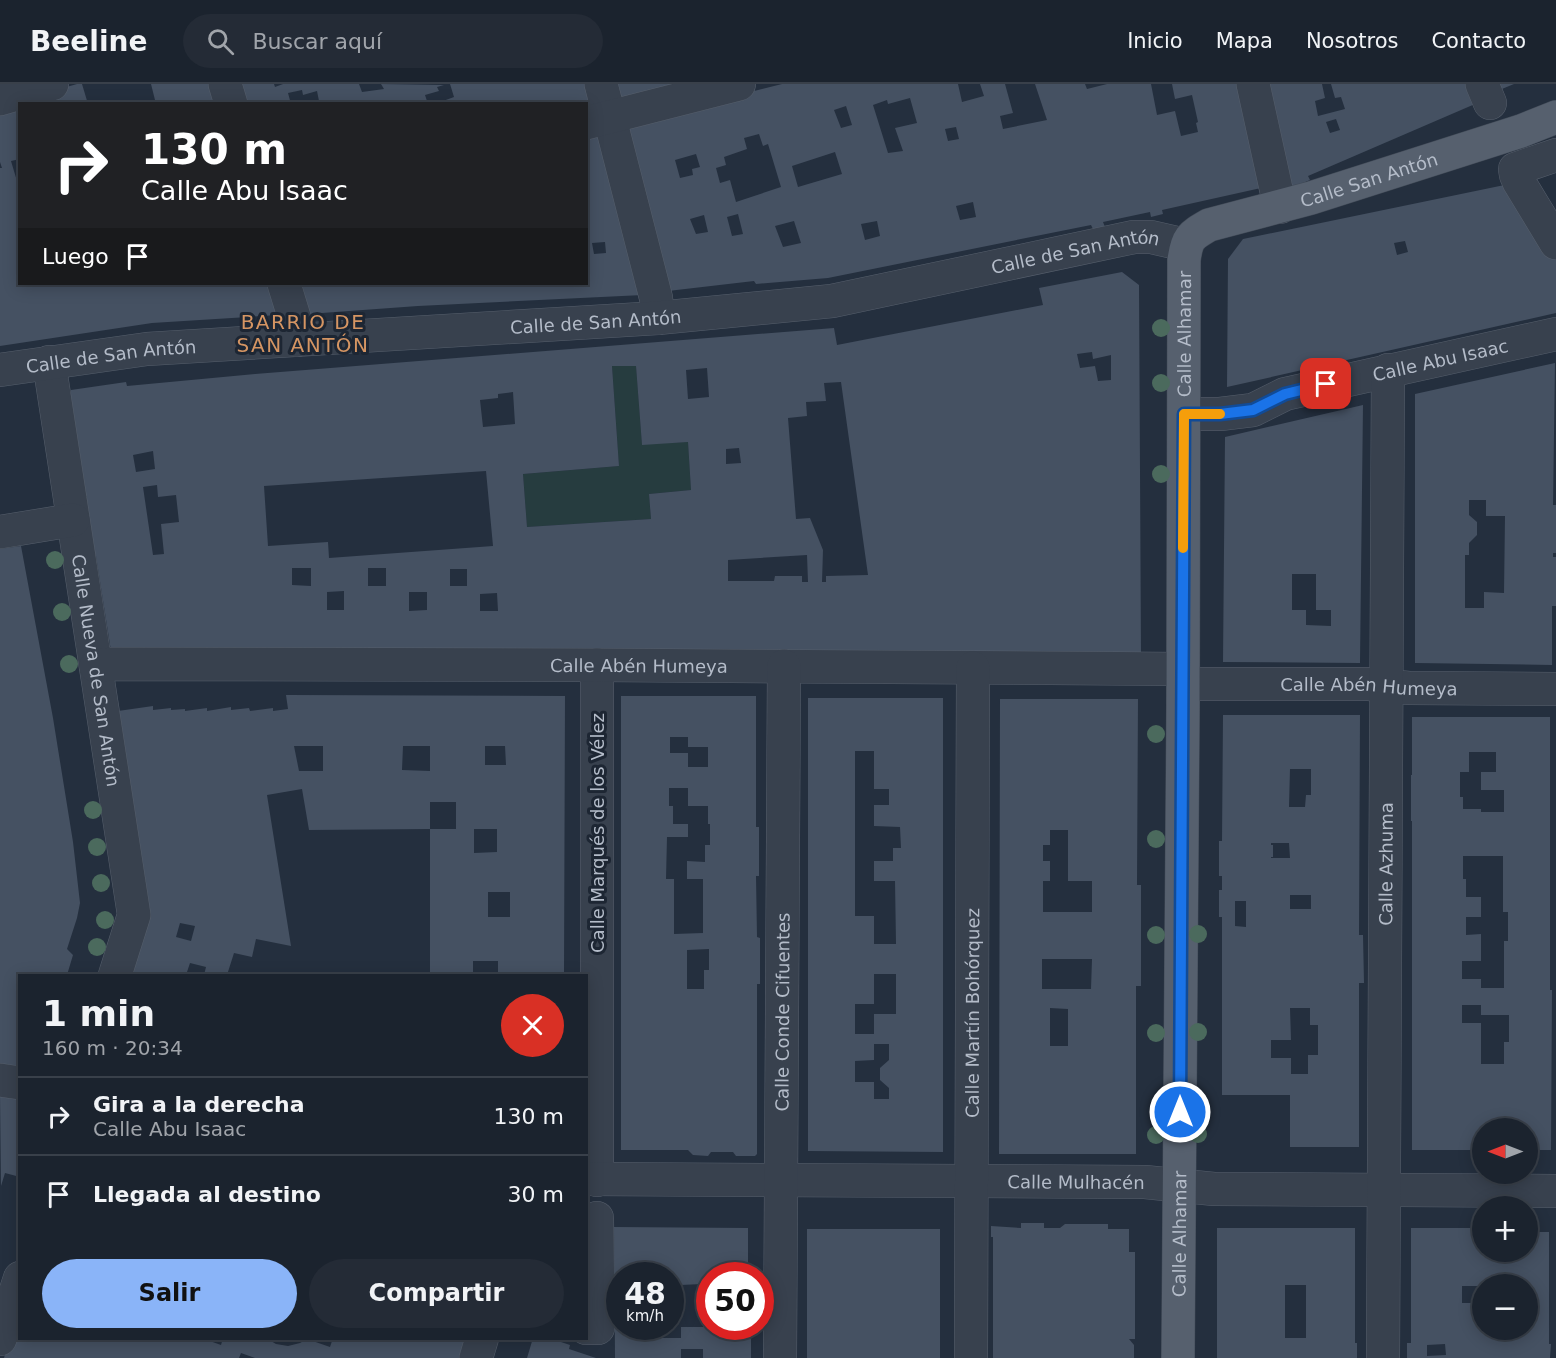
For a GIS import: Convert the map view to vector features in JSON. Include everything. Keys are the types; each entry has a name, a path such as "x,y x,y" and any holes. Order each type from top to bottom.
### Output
{"main road":[{"name":"Calle San Antón","path":"1186,244 1195,234 1209,225 1322,195 1556,117"},
{"name":"Calle Alhamar","path":"1178,1358 1184,260 1186,244"}],"street":[{"path":"0,99 52,84"},
{"path":"225,84 230,102"},
{"path":"602,84 598,120 656,298 658,318"},
{"path":"598,120 739,84"},
{"path":"1253,84 1280,207"},
{"path":"1556,155 1515,169 1515,176 1556,243"},
{"name":"Calle de San Antón","path":"0,370 147,349 658,318 832,301 1134,237 1151,237 1186,244"},
{"path":"284,285 296,323 297,340"},
{"name":"Calle Abu Isaac","path":"1184,414 1220,414 1253,410 1285,394 1556,334"},
{"name":"Calle Nueva de San Antón","path":"49,362 134,915 116,974"},
{"name":"Calle Azhuma","path":"1383,1358 1388,370"},
{"path":"0,532 73,520"},
{"name":"Calle Abén Humeya","path":"96,666 111,664 597,665 973,668 1369,684 1409,688 1556,688"},
{"name":"Calle Marqués de los Vélez","path":"592,1180 597,665"},
{"name":"Calle Conde Cifuentes","path":"780,1358 784,666"},
{"name":"Calle Martín Bohórquez","path":"971,1358 973,668"},
{"path":"0,1080 18,1083"},
{"name":"Calle Mulhacén","path":"592,1180 1145,1182 1214,1189 1556,1191"},
{"path":"588,1328 598,1328 597,1218"},
{"path":"0,1339 18,1284"},
{"path":"476,1358 481,1340"}],"green space":[{"path":"612,366 636,366 642,444 688,442 691,490 649,494 651,519 527,527 523,474 619,466"}],"building":[{"path":"77,84 82,84 87,102 18,102 18,159 11,161 18,181 18,285 269,285 278,315 152,323 0,346 0,168 2,168 0,162 0,106"},
{"path":"151,84 214,84 218,102 198,102 156,102"},
{"path":"237,84 274,84 275,87 283,84 359,84 362,92 384,89 381,84 444,85 437,87 439,91 425,95 427,102 316,102 319,101 317,91 303,95 302,90 288,93 290,102 247,102 244,91"},
{"path":"450,84 591,84 597,109 588,111 588,102 443,102 454,97"},
{"path":"614,84 689,84 619,103"},
{"path":"782,84 958,84 962,102 984,96 980,84 1005,84 1013,113 1000,116 1003,129 1047,120 1035,84 1085,84 1087,89 1107,84 1151,84 1157,115 1175,111 1181,136 1198,132 1196,123 1198,122 1192,95 1175,99 1172,84 1239,84 1261,188 1162,210 1163,214 1151,217 1150,212 1103,222 1105,227 1093,229 1091,225 828,278 756,284 754,281 668,291 624,124","holes":["910,98 917,123 895,128 903,151 888,153 873,105 887,100 888,104","846,106 852,125 841,128 834,110","956,127 959,139 948,141 945,129","759,134 763,146 768,144 781,187 736,202 730,180 720,183 716,168 726,165 724,157 747,149 744,138","835,152 842,174 798,187 792,166","696,154 700,167 692,169 693,175 680,178 675,160","973,202 976,217 960,220 956,206","738,214 743,234 732,236 727,217","704,215 708,232 696,234 690,219","794,221 801,243 783,247 775,226","877,221 880,236 865,240 861,224"]},
{"path":"1263,84 1322,84 1325,98 1315,101 1318,116 1345,109 1341,97 1335,98 1331,84 1470,84 1475,104 1308,176 1310,180 1290,189","holes":["1336,119 1340,130 1330,133 1326,122"]},
{"path":"1494,84 1514,84 1497,91"},
{"path":"597,133 643,295 308,314 299,285 588,285 588,135","holes":["605,242 606,253 594,254 592,243"]},
{"path":"1519,182 1556,243 1556,313 1227,387 1228,259 1243,239","holes":["1405,241 1408,252 1397,255 1394,243"]},
{"path":"1122,272 1139,285 1141,654 111,651 96,556 92,556 83,500 87,499 87,496 84,496 66,397 71,396 71,390 126,382 127,386 834,328 837,345 1043,305 1039,288","holes":["1092,352 1093,359 1111,355 1111,380 1098,381 1095,366 1080,368 1077,354","612,366 636,366 642,445 688,442 691,490 649,494 651,519 527,527 523,474 619,466","707,368 709,397 688,399 686,370","841,382 868,575 826,576 826,582 822,582 823,550 810,518 796,519 788,418 807,416 806,402 826,401 824,383","513,392 515,424 483,427 480,400 498,398 498,394","739,448 741,463 726,464 726,449","153,451 155,469 136,472 133,455","486,471 493,546 329,558 328,542 268,546 264,486","157,485 158,497 176,495 179,522 161,524 164,554 153,555 143,487","807,555 808,582 802,582 802,576 775,576 774,581 728,581 728,560","292,568 311,568 311,586 292,585","368,568 386,568 386,586 368,586","450,569 467,569 467,586 450,586","344,591 344,610 327,610 327,592","409,592 427,592 427,610 409,611","497,593 498,611 480,611 480,594"]},
{"path":"1555,363 1553,505 1556,505 1556,553 1553,553 1553,557 1556,557 1556,606 1552,606 1552,665 1415,663 1415,394","holes":["1469,500 1486,500 1486,516 1505,516 1504,593 1484,592 1484,608 1465,608 1465,555 1469,555 1469,543 1477,535 1477,522 1469,515"]},
{"path":"1363,405 1360,663 1223,662 1225,437","holes":["1292,574 1316,574 1316,610 1331,610 1331,626 1306,625 1306,610 1292,610"]},
{"path":"21,546 53,718 73,842 80,903 67,949 73,955 67,974 18,974 18,1069 0,1066 0,549"},
{"path":"286,695 565,696 564,974 498,974 498,961 473,961 473,974 430,974 430,829 309,830 302,789 267,795 291,946 256,939 252,957 234,953 227,974 204,974 206,967 190,963 186,974 129,974 118,711 153,706 153,710 171,708 171,710 185,709 185,711 207,708 207,711 231,707 231,710 249,708 250,711 273,708 273,711 288,709","holes":["294,746 323,746 323,771 299,771","403,746 430,746 430,771 402,770","485,746 505,746 506,765 485,765","430,802 456,802 456,829 430,829","474,829 497,829 497,852 474,853","488,892 510,892 510,917 488,917","180,923 195,926 191,941 176,937"]},
{"path":"621,696 756,696 756,827 759,827 759,876 756,876 757,937 760,938 760,984 757,984 757,1154 755,1156 736,1156 733,1152 711,1152 708,1156 693,1155 688,1150 621,1150","holes":["670,737 688,737 688,747 708,747 708,767 688,767 688,753 670,753","669,788 688,788 688,806 708,806 710,845 705,845 705,862 687,861 687,879 703,879 703,933 674,934 674,879 666,879 667,837 688,837 688,824 673,824 673,806 669,806","709,949 709,970 704,970 704,989 687,989 687,950"]},
{"path":"808,698 943,698 943,1152 808,1151","holes":["855,751 874,751 874,789 889,789 889,805 874,805 874,826 900,827 901,848 893,848 893,861 874,861 874,881 895,881 896,944 874,944 874,916 855,916","874,974 896,974 896,1014 874,1014 874,1034 855,1034 855,1004 874,1004","874,1044 889,1044 889,1060 880,1068 880,1080 889,1088 889,1099 874,1099 874,1082 855,1082 855,1061 874,1060"]},
{"path":"1000,699 1138,699 1137,885 1141,885 1141,986 1136,986 1136,1154 999,1154","holes":["1050,830 1068,830 1068,881 1092,881 1092,912 1043,912 1043,881 1050,881 1050,861 1043,861 1043,845 1050,845","1042,959 1092,959 1091,989 1042,989","1050,1008 1068,1009 1068,1046 1050,1046"]},
{"path":"1223,715 1360,715 1359,935 1363,935 1364,983 1359,983 1359,1147 1290,1147 1290,1095 1222,1095 1222,917 1219,917 1219,890 1222,890 1222,876 1219,876 1219,841 1222,841","holes":["1290,769 1311,769 1311,795 1306,795 1305,807 1289,807","1271,843 1289,843 1290,858 1271,858 1273,857 1273,845","1290,895 1311,895 1311,909 1290,909","1235,901 1246,901 1246,927 1235,926","1290,1008 1310,1008 1310,1025 1318,1025 1318,1055 1308,1055 1308,1074 1291,1074 1291,1058 1271,1058 1271,1040 1291,1040"]},
{"path":"1412,717 1550,717 1551,1150 1538,1150 1538,1118 1472,1118 1472,1150 1412,1150","holes":["1469,752 1496,752 1496,772 1481,772 1481,790 1504,790 1504,812 1463,809 1463,797 1460,797 1460,772 1469,772","1463,856 1503,856 1503,912 1508,912 1508,941 1504,941 1504,988 1481,988 1481,979 1462,979 1462,961 1481,961 1481,934 1466,935 1466,917 1481,917 1481,897 1466,897","1462,1005 1481,1005 1481,1015 1509,1015 1509,1042 1504,1042 1504,1064 1481,1064 1481,1023 1462,1023"]},
{"path":"0,1093 18,1096 18,1176 5,1173 1,1186"},
{"path":"1021,1223 1044,1223 1044,1228 1060,1228 1065,1224 1108,1224 1108,1229 1129,1229 1129,1252 1135,1252 1135,1339 1129,1339 1134,1345 1134,1358 993,1358 993,1237 991,1237 991,1226 1021,1228"},
{"path":"614,1227 748,1228 748,1262 696,1262 696,1284 684,1285 684,1262 614,1262"},
{"path":"1217,1228 1355,1228 1357,1358 1217,1358","holes":["1285,1285 1306,1285 1306,1338 1285,1338"]},
{"path":"1411,1228 1472,1228 1472,1262 1538,1262 1538,1232 1549,1232 1550,1358 1407,1358 1407,1343 1411,1343","holes":["1445,1344 1446,1355 1427,1356 1427,1345"]},
{"path":"807,1229 940,1229 940,1358 807,1358"},
{"path":"18,1311 18,1340 207,1340 221,1345 222,1340 269,1340 288,1346 310,1340 330,1347 332,1340 464,1340 459,1358 255,1358 241,1353 239,1358 4,1358"},
{"path":"684,1327 696,1327 696,1340 751,1340 751,1358 703,1358 703,1349 681,1349 681,1358 615,1358 615,1340 684,1340"},
{"path":"532,1340 555,1340 570,1345 569,1349 596,1358 527,1358"}],"slow traffic":[{"path":"1183,548 1184,414 1220,414"}],"district":[{"name":"BARRIO DE SAN ANTÓN","path":"303,334"}],"route":[{"path":"1180,1112 1184,414 1220,414 1253,410 1285,394 1326,384"}]}
